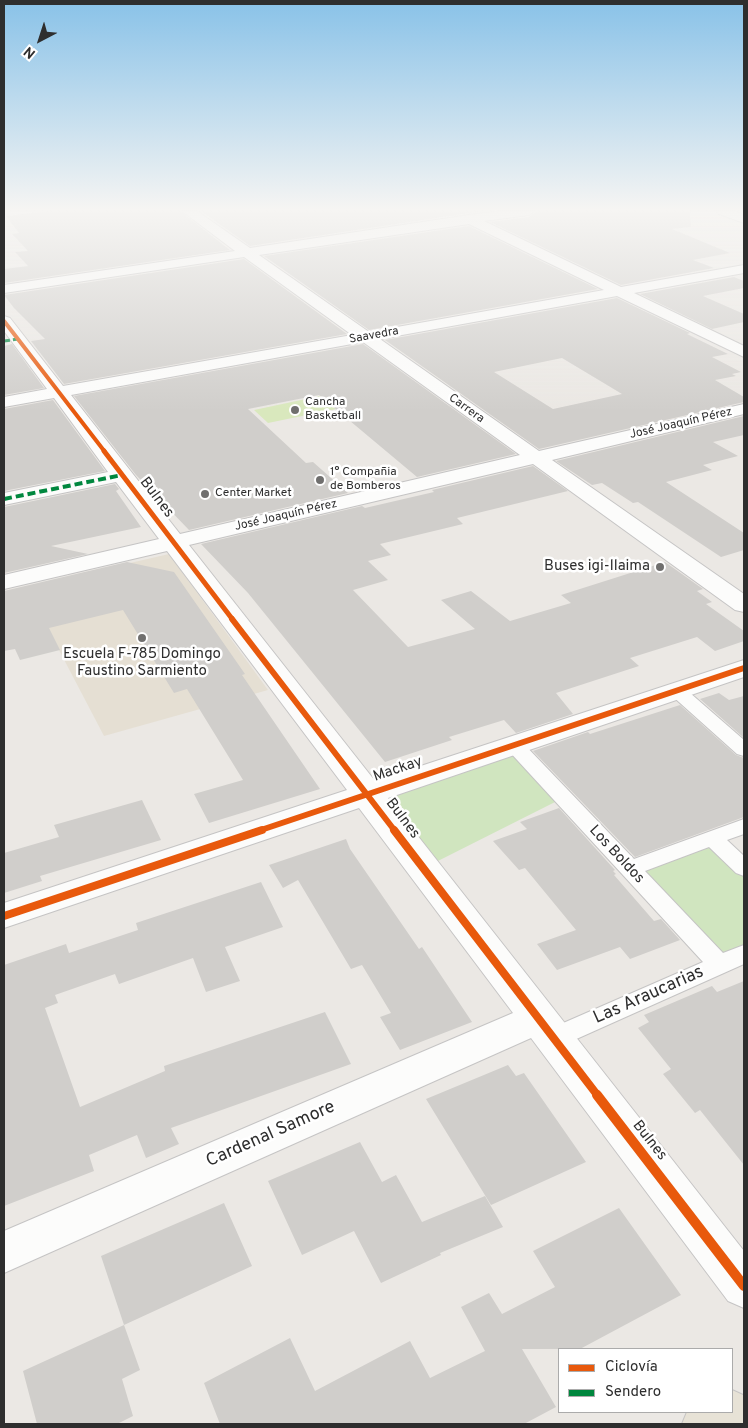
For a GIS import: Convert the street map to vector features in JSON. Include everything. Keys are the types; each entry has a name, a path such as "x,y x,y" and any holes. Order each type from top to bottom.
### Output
{"main road":[{"path":"733,1407 744,1401"},
{"path":"706,1424 724,1413"}],"street":[{"path":"4,289 80,278"},
{"name":"Carrera","path":"281,278 744,604"},
{"path":"590,278 744,352"},
{"name":"Saavedra","path":"4,402 695,278"},
{"name":"Bulnes","path":"8,334 59,392 744,1286"},
{"name":"José Joaquín Pérez","path":"4,582 744,409"},
{"path":"4,499 122,475"},
{"name":"Mackay","path":"4,916 744,668"},
{"name":"Cardenal Samore","path":"4,1252 546,1028"}],"lane":[{"path":"676,690 744,749"},
{"name":"Los Boldos","path":"514,745 720,965"},
{"path":"629,869 744,826"},
{"path":"712,838 744,868"},
{"name":"Las Araucarias","path":"546,1028 720,965 744,954"}],"shaded area":[{"name":"Escuela F-785 Domingo Faustino Sarmiento","path":"169,554 268,690 104,736 26,587"}],"green space":[{"name":"Cancha Basketball","path":"320,396 336,409 268,423 254,410"},
{"path":"514,745 563,798 424,868 367,794"},
{"path":"712,839 744,869 744,954 720,965 629,869"}],"building":[{"path":"4,278 41,278 4,283"},
{"path":"120,278 270,278 347,334 64,384 31,341 45,339 14,308 4,295"},
{"path":"295,278 575,278 598,289 369,330"},
{"path":"606,278 661,278 621,285"},
{"path":"736,278 744,281 744,288 703,296 744,314 744,322 712,329 640,294"},
{"path":"617,298 690,333 687,334 728,354 712,357 741,372 732,374 736,376 715,380 744,397 744,402 539,449 385,340","holes":["562,358 622,394 553,409 494,372"]},
{"path":"12,344 44,388 4,395 4,346"},
{"path":"363,344 516,454 417,477 319,395 248,409 306,463 313,462 348,493 189,530 136,475 74,396"},
{"path":"53,400 105,471 4,491 4,409"},
{"path":"744,416 744,435 713,442 738,456 703,465 712,470 666,482 744,533 744,550 721,557 638,502 633,503 602,483 592,485 556,461"},
{"path":"533,466 568,491 457,518 463,524 380,544 391,555 368,561 388,580 353,590 408,647 475,629 441,600 471,591 510,621 571,603 561,595 665,562 703,589 697,591 712,602 706,604 744,631 744,641 715,651 697,637 630,658 639,666 556,693 573,714 516,733 504,720 449,737 452,740 385,762 248,593 201,544 362,506 365,508 434,492 432,490"},
{"path":"115,484 119,489 116,491 141,527 51,546 88,554 4,573 4,507"},
{"path":"127,562 174,572 245,674 242,675 320,789 209,823 194,794 243,780 187,689 174,693 123,610 49,628 60,650 20,660 15,649 4,651 4,591"},
{"path":"719,693 729,700 744,696 744,738 700,699"},
{"path":"680,705 736,755 744,758 744,817 635,857 533,751 588,732 590,734"},
{"path":"142,800 161,840 40,876 42,881 4,893 4,853 59,837 54,825"},
{"path":"559,808 615,870 613,871 616,874 614,875 654,921 661,919 680,940 630,959 620,947 557,970 537,944 576,930 525,868 519,870 493,841 527,829 520,822"},
{"path":"346,839 350,849 419,949 422,947 472,1022 400,1050 380,1017 391,1013 362,965 351,969 298,880 283,888 269,865"},
{"path":"261,882 283,927 225,947 240,981 206,992 193,958 119,984 115,974 55,995 58,1003 45,1008 80,1107 165,1071 164,1066 325,1012 351,1064 171,1128 179,1144 146,1158 137,1135 89,1155 94,1171 4,1206 4,965 66,944 69,953 138,930 136,923"},
{"path":"744,981 744,1165 700,1110 695,1113 663,1074 671,1069 638,1028 649,1022 644,1015 712,986 717,992"},
{"path":"508,1065 516,1076 524,1073 586,1162 491,1205 426,1099"},
{"path":"360,1142 382,1182 396,1175 422,1222 485,1196 503,1227 440,1253 441,1255 381,1283 354,1231 302,1255 268,1181"},
{"path":"224,1203 252,1266 124,1325 101,1256"},
{"path":"619,1208 681,1295 582,1348 522,1349 556,1407 524,1424 220,1424 204,1383 290,1338 315,1391 410,1341 430,1378 485,1351 461,1307 489,1293 502,1314 555,1287 533,1251"},
{"path":"124,1325 140,1370 122,1379 133,1416 117,1424 37,1424 23,1371"}],"marked path":[{"path":"4,341 18,339"},
{"path":"4,499 122,475"}],"cycle path":[{"path":"4,321 744,1286"},
{"path":"4,916 744,668"}],"place":[{"name":"Cancha Basketball","path":"295,410"},
{"name":"1° Compañia de Bomberos","path":"320,480"},
{"name":"Center Market","path":"205,494"},
{"name":"Buses igi-llaima","path":"660,567"},
{"name":"Escuela F-785 Domingo Faustino Sarmiento","path":"142,638"}]}
